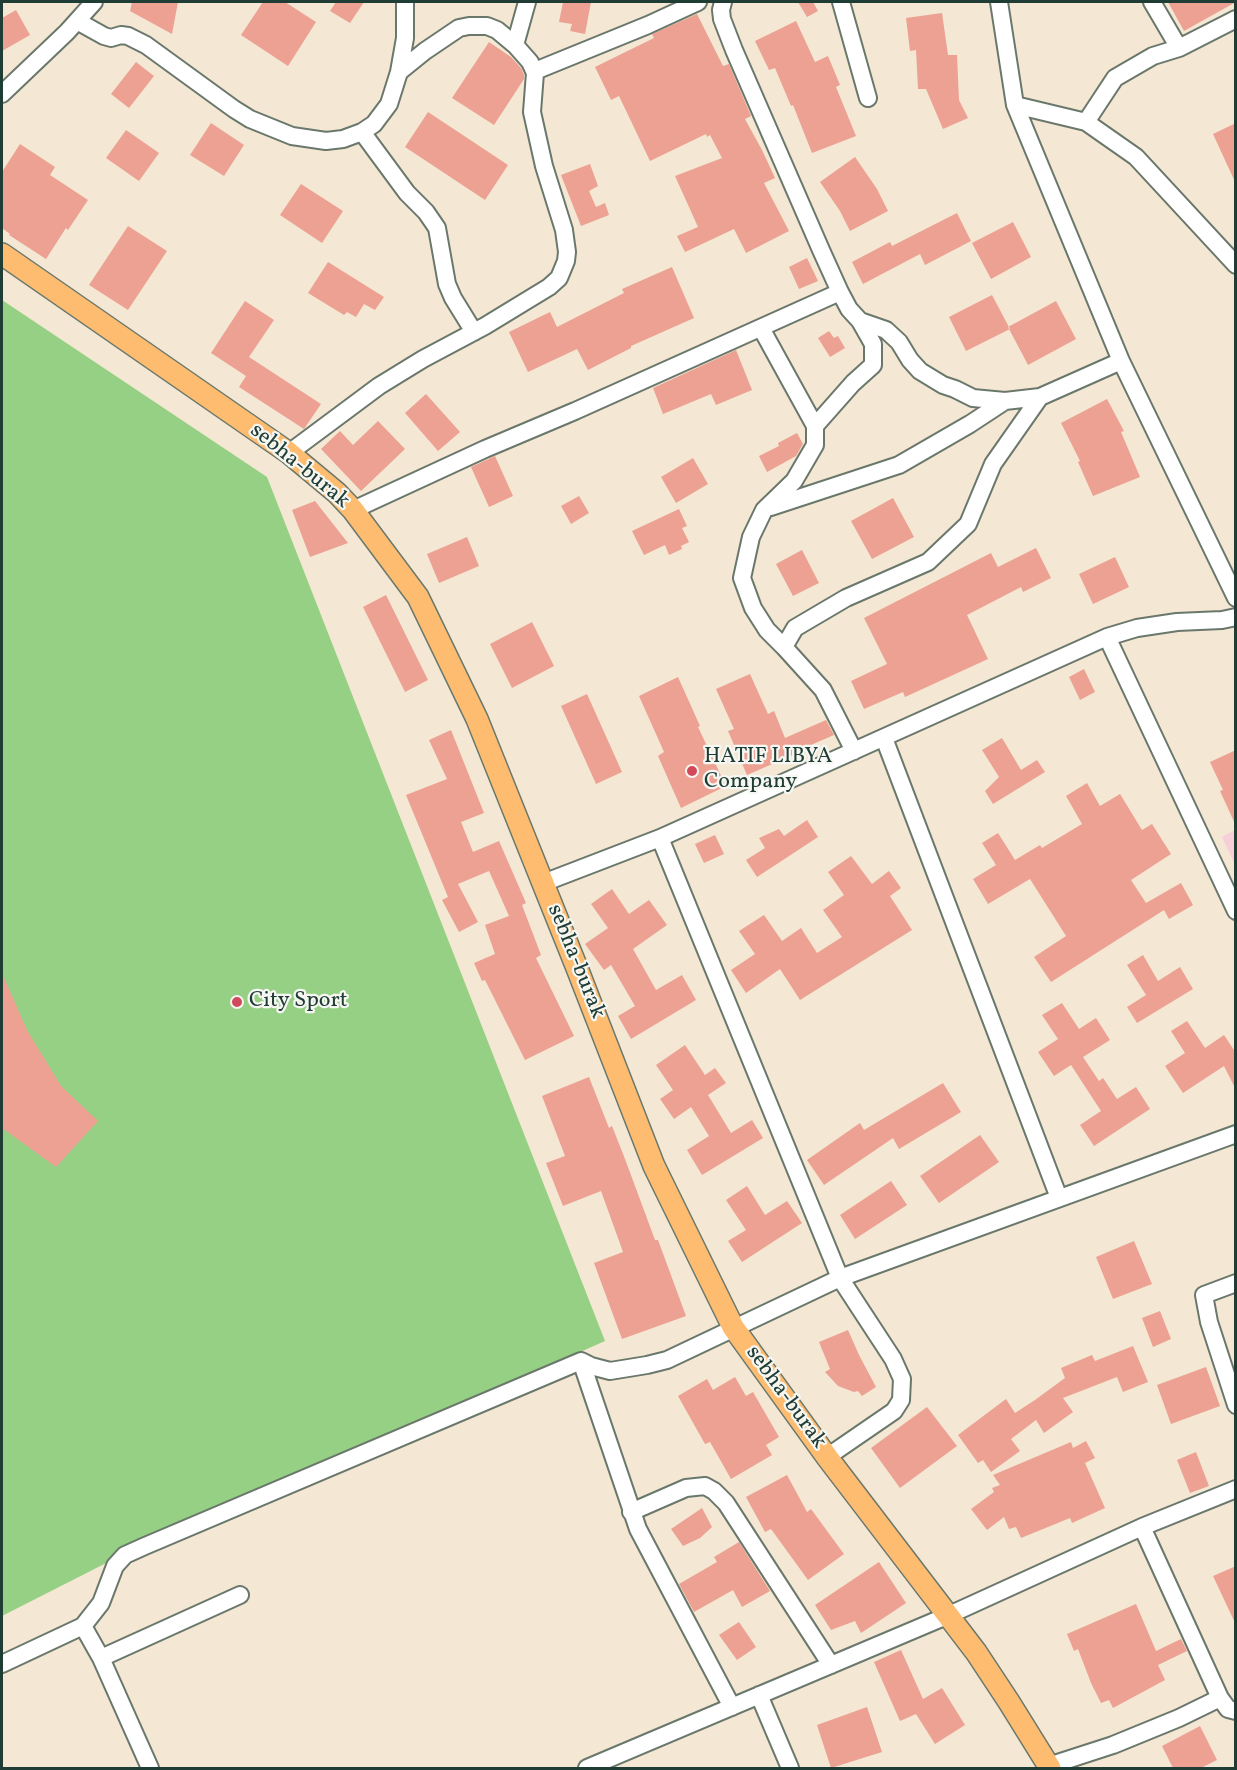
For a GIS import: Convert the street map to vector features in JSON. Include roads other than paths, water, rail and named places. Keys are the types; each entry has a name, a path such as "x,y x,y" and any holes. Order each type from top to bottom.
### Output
{"main road":[{"name":"sebha-burak","path":"2,254 289,453 337,493 353,510 418,597 477,718 654,1166 733,1327 827,1457 949,1615 1009,1702 1049,1767"}],"street":[{"path":"2,94 94,2"},
{"path":"77,21 104,36 111,38 121,35 134,38 234,110 277,131 307,140 326,141 344,139 362,132 374,124 389,104 399,72 405,38 405,2"},
{"path":"515,45 527,2"},
{"path":"535,71 639,29 698,2"},
{"path":"723,2 722,19 734,50 840,292 873,344 873,365 853,383 815,426"},
{"path":"841,2 868,98"},
{"path":"999,2 1015,105 1121,361 1236,598"},
{"path":"1152,2 1179,48"},
{"path":"1086,122 1115,78 1153,56 1179,48 1236,20"},
{"path":"289,453 379,386 423,358 474,332 549,287 559,278 566,261 564,230 543,166 532,112 535,71 515,45 497,30 487,26 459,28 399,72"},
{"path":"1015,105 1086,122 1136,157 1236,265"},
{"path":"362,132 407,193 426,212 437,228 450,291 474,332"},
{"path":"353,510 840,292"},
{"path":"860,321 886,330 899,342 920,371 933,380 973,398 1005,401 1040,398 1121,361"},
{"path":"761,328 815,426 815,445 794,481 767,508 751,537 742,578 753,608 767,630 823,690 854,751"},
{"path":"784,647 795,628 846,598 928,562 950,542 968,524 993,464 1040,398"},
{"path":"767,508 899,465 1005,401"},
{"path":"543,884 660,838 1107,637 1137,628 1236,617"},
{"path":"1107,637 1236,911"},
{"path":"884,738 1059,1198"},
{"path":"660,838 840,1278 893,1359 902,1379 901,1400 894,1412 827,1457"},
{"path":"2,1664 83,1626 101,1603 115,1566 125,1555 581,1361 610,1371 667,1360 840,1278 1236,1134"},
{"path":"1236,1283 1204,1295 1209,1322 1236,1406"},
{"path":"581,1361 631,1512 650,1553 732,1707"},
{"path":"631,1512 686,1488 705,1486 714,1491 726,1503 831,1665"},
{"path":"587,1768 949,1615 1142,1527 1236,1489"},
{"path":"1142,1527 1220,1698 1228,1709 1236,1711"},
{"path":"100,1658 240,1595"},
{"path":"83,1626 150,1768"},
{"path":"759,1695 790,1768"},
{"path":"1049,1767 1113,1745 1179,1718 1220,1698"}],"place":[{"name":"HATIF LIBYA Company","path":"692,771"},
{"name":"City Sport","path":"237,1002"}]}
